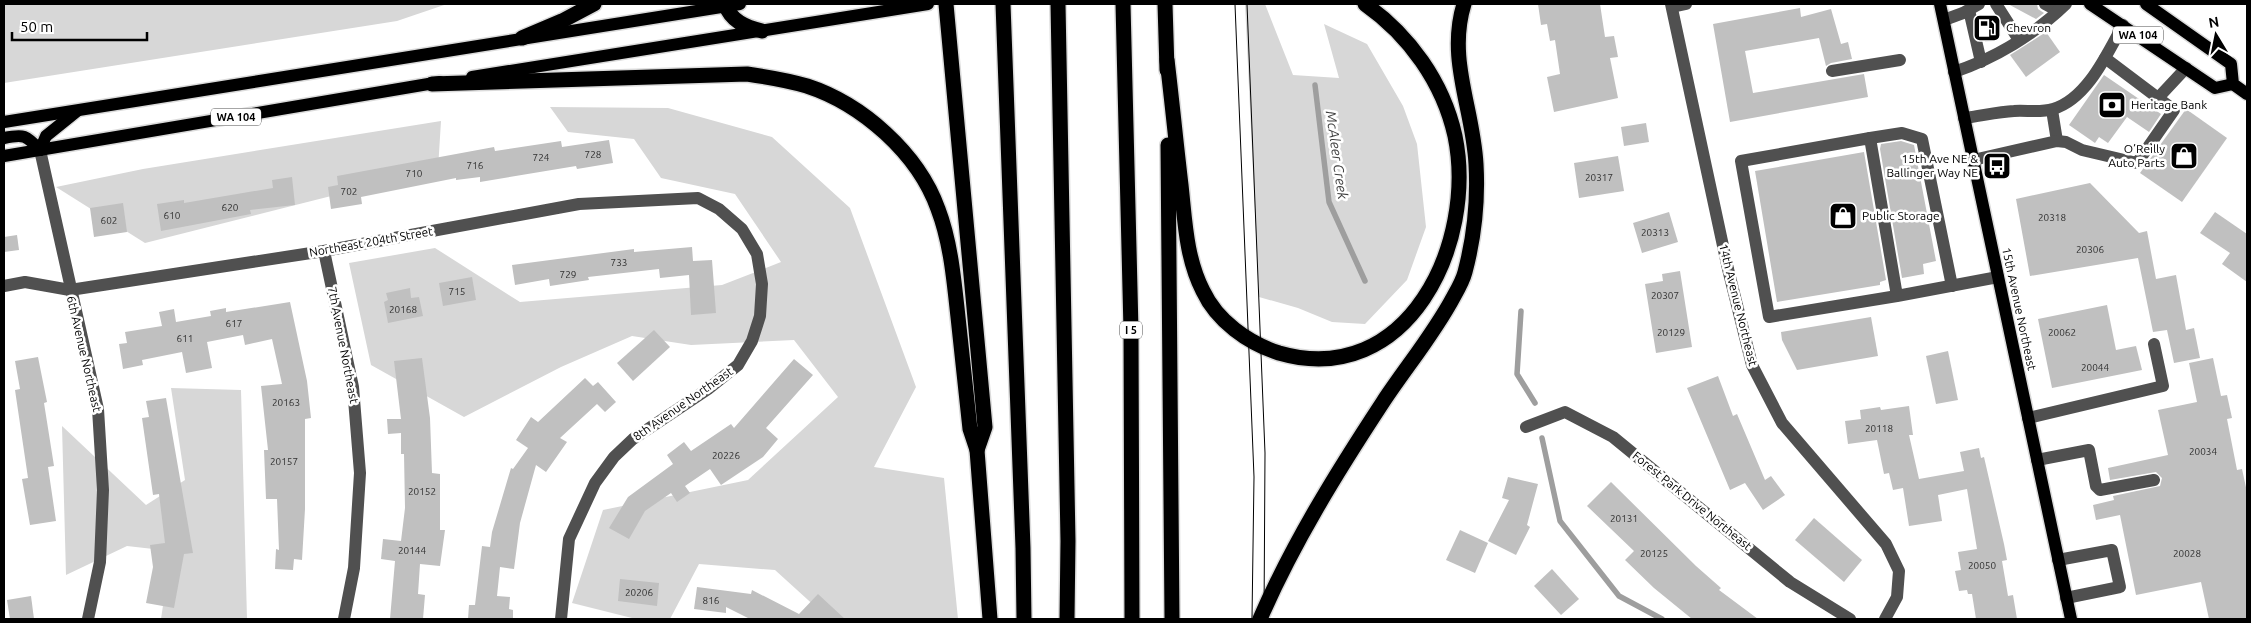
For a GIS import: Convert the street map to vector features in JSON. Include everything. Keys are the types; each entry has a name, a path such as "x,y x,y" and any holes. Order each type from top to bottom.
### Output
{"highway":[{"path":"522,38 562,21 594,4"},
{"path":"946,4 985,427 977,450"},
{"path":"1003,4 1024,619"},
{"path":"1058,4 1068,541 1067,619"},
{"name":"I 5","path":"1123,4 1131,330 1132,619"},
{"path":"1166,4 1173,515 1172,619"},
{"path":"1167,60 1187,236 1194,273 1204,294 1226,322 1239,333 1269,350 1309,358 1346,355 1367,348 1386,338 1415,311 1438,275 1446,257 1454,231 1459,198 1460,177 1455,136 1441,94 1427,68 1408,43 1394,27 1365,4"},
{"path":"1260,619 1273,590 1326,490 1384,401 1442,319 1465,274 1473,231 1476,164 1458,57 1457,34 1464,4"},
{"path":"730,5 739,23 748,28 762,31"},
{"path":"432,84 748,74 779,78 808,86 862,114 881,130 920,175 938,208 951,260 970,430 977,450 990,619"}],"main road":[{"name":"WA 104","path":"4,156 432,84 928,4"},
{"name":"15th Avenue Northeast","path":"1940,4 2071,619"},
{"name":"WA 104","path":"2090,4 2215,88 2233,84 2231,64 2146,4"},
{"path":"4,122 730,5"},
{"path":"2233,84 2247,94"},
{"path":"4,138 28,137 40,150 46,136 79,110"}],"street":[{"path":"1671,6 1686,4"},
{"path":"1996,4 2020,40"},
{"path":"2045,4 2062,8"},
{"name":"14th Avenue Northeast","path":"1671,6 1728,269 1752,365 1782,423 1886,544 1900,571 1897,597 1885,619"},
{"path":"1944,20 1974,7 1981,62"},
{"path":"1954,72 1981,62 2020,40 2062,8"},
{"path":"1964,118 2006,112 2052,110 2074,97 2105,58 2122,24"},
{"path":"1973,160 2057,141 2066,142 2082,150 2137,163 2174,110 2105,58"},
{"path":"1832,71 1900,60"},
{"path":"2158,98 2186,68"},
{"path":"2052,110 2057,141"},
{"path":"1952,286 1922,139 1902,133 1741,161 1769,317 1897,296 1952,286 1998,277"},
{"path":"1870,138 1897,296"},
{"name":"6th Avenue Northeast","path":"40,150 98,409 104,490 100,562 88,619"},
{"name":"Northeast 204th Street","path":"4,286 25,282 70,290 324,251 579,204 673,198"},
{"name":"8th Avenue Northeast","path":"561,619 569,539 595,483 614,457 633,439 708,389 738,365 752,341 760,316 762,284 757,254 742,230 719,209 698,198 673,198"},
{"name":"7th Avenue Northeast","path":"324,251 353,386 360,473 354,568 344,619"},
{"path":"2028,418 2163,386 2154,344"},
{"name":"Forest Park Drive Northeast","path":"1526,427 1564,412 1613,437 1790,582 1850,619"},
{"path":"2037,460 2089,450 2096,486 2100,490 2154,480"},
{"path":"2058,560 2112,550 2120,587 2066,598"}],"shaded area":[{"path":"4,4 447,4 397,21 4,83"},
{"path":"1245,4 1265,4 1293,75 1339,78 1324,24 1367,44 1403,106 1417,144 1426,227 1407,280 1365,324 1332,322 1298,308 1259,297"},
{"path":"550,107 668,108 772,137 850,208 916,387 874,467 944,478 958,619 829,619 775,570 699,564 670,619 636,619 572,603 603,510 748,480 838,397 794,340 691,345 632,336 561,367 464,417 371,365 349,263 435,248 520,302 722,285 781,262 735,194 661,178 634,139 568,132"},
{"path":"441,121 438,169 145,243 56,187 143,169"},
{"path":"171,388 241,390 247,619 161,619 171,551 127,546 66,575 62,426 146,505 185,480"}],"building":[{"path":"1538,4 1600,4 1605,37 1614,36 1618,57 1610,58 1618,98 1554,112 1547,77 1560,74 1555,40 1550,41 1547,24 1541,25"},
{"path":"2008,4 2037,4 2038,9 2044,13 2036,19"},
{"path":"1800,8 1801,17 1831,9 1841,44 1848,42 1852,59 1831,63 1826,66 1819,38 1745,51 1753,93 1864,74 1868,97 1730,122 1713,24"},
{"path":"1989,17 1994,41 1985,42 1979,19"},
{"path":"2046,32 2060,52 2026,77 2010,55"},
{"path":"2104,75 2161,114 2149,132 2127,117 2108,143 2099,137 2095,143 2069,125"},
{"name":"O’Reilly Auto Parts","path":"2186,109 2227,138 2182,202 2140,173"},
{"path":"1646,123 1649,142 1624,146 1621,127"},
{"path":"609,140 613,163 577,169 576,166 480,182 480,177 456,180 456,178 361,197 362,204 331,209 328,187 338,185 337,176 494,147 495,151 561,141 562,147"},
{"path":"1901,141 1914,145 1936,261 1923,264 1924,274 1902,278 1880,149 1881,144"},
{"path":"1864,152 1886,280 1880,282 1880,285 1777,302 1755,171"},
{"path":"1618,156 1624,191 1579,198 1574,163"},
{"path":"292,177 295,205 250,210 251,214 161,231 157,204 184,200 184,203 273,188 272,180"},
{"path":"2090,183 2139,233 2147,231 2156,279 2176,275 2186,330 2194,328 2200,358 2174,363 2167,330 2153,332 2138,258 2030,276 2016,199"},
{"path":"123,203 127,232 94,237 90,208"},
{"path":"1669,212 1678,242 1642,253 1633,223"},
{"path":"2215,212 2247,234 2247,282 2222,264 2230,253 2200,233"},
{"path":"17,235 19,250 4,252 4,237"},
{"path":"692,247 693,261 712,260 716,313 691,315 689,275 660,278 659,269 588,277 589,280 550,286 549,279 515,285 512,265 634,249 634,252"},
{"path":"1680,271 1692,347 1656,353 1645,284 1663,281 1662,274"},
{"path":"472,277 476,300 443,306 439,283"},
{"path":"410,288 411,298 419,297 423,316 388,323 384,302 388,300 386,293"},
{"path":"290,302 307,381 311,418 305,419 305,509 302,560 294,559 293,570 275,569 276,549 279,550 277,499 266,499 264,450 268,450 261,386 282,384 272,339 245,345 243,335 207,342 212,368 186,373 182,352 142,360 143,365 123,369 119,344 127,343 125,332 162,326 159,312 174,309 176,322 211,316 210,311 226,308 226,312"},
{"path":"2107,305 2116,350 2136,346 2142,370 2052,388 2038,319"},
{"path":"1871,317 1878,356 1797,370 1782,340 1781,332"},
{"path":"654,330 670,347 633,381 617,363"},
{"path":"1948,351 1958,400 1936,404 1926,356"},
{"path":"38,357 47,402 44,403 54,466 48,467 56,521 30,525 22,479 28,478 15,390 20,389 15,361"},
{"path":"422,358 430,418 432,473 440,474 440,530 445,530 440,566 420,564 418,594 425,595 423,619 390,619 395,561 381,559 383,539 401,541 405,508 404,454 401,454 401,433 388,434 387,419 401,419 394,361"},
{"path":"2213,358 2221,396 2227,395 2232,418 2227,419 2237,470 2242,469 2247,492 2247,619 2209,619 2201,582 2136,595 2120,515 2096,520 2093,505 2114,500 2113,496 2160,486 2162,478 2156,472 2110,480 2108,468 2168,455 2158,410 2197,402 2189,363"},
{"path":"794,359 813,375 766,428 778,439 763,457 721,485 710,469 685,486 690,493 677,502 671,493 645,511 629,539 609,528 628,497 673,464 667,455 684,442 691,451 731,424 734,428"},
{"path":"1718,376 1733,416 1737,414 1765,480 1771,476 1785,495 1763,510 1745,483 1730,490 1687,388"},
{"path":"585,378 593,386 598,382 616,402 605,412 597,404 560,438 567,442 546,472 536,465 520,523 514,569 500,567 497,596 510,597 509,609 513,610 513,619 468,619 469,605 475,605 482,546 490,547 492,532 511,468 513,469 528,448 516,440 531,417 538,422"},
{"path":"166,398 193,553 184,554 174,608 146,603 153,567 150,545 165,543 159,494 153,495 142,418 149,417 146,401"},
{"path":"1909,406 1913,435 1909,435 1919,479 1964,471 1960,452 1979,448 1981,458 1984,457 2007,560 2002,561 2008,596 2013,595 2017,619 1976,619 1972,594 1968,594 1967,590 1959,591 1955,571 1961,570 1958,552 1977,549 1967,489 1938,495 1942,521 1909,526 1903,488 1893,490 1889,473 1884,474 1877,440 1848,444 1845,421 1861,419 1860,410 1880,407 1881,410"},
{"path":"1508,477 1538,484 1527,525 1530,527 1516,555 1488,541 1509,500 1502,498"},
{"path":"1611,482 1696,566 1721,588 1719,590 1758,619 1692,619 1654,588 1625,560 1634,551 1587,506"},
{"path":"1814,518 1862,560 1844,582 1795,540"},
{"path":"1460,530 1488,543 1475,573 1446,560"},
{"path":"1552,569 1579,599 1561,615 1534,586"},
{"path":"620,579 659,583 657,606 618,601"},
{"path":"697,587 751,594 752,590 799,614 818,594 845,619 750,619 726,607 726,613 694,609"},
{"path":"31,596 34,619 10,619 7,600"}],"waterway":[{"name":"McAleer Creek","path":"1315,85 1329,202 1365,281"},
{"name":"McAleer Creek","path":"1521,311 1517,374 1535,403"},
{"name":"McAleer Creek","path":"1542,438 1560,521 1619,596 1662,619"}],"tram line":[{"path":"1235,4 1254,477 1252,619"},
{"path":"1247,4 1265,453 1264,619"}],"place":[{"name":"Chevron","path":"1987,28"},
{"name":"Heritage Bank","path":"2112,105"},
{"name":"O’Reilly Auto Parts","path":"2184,156"},
{"name":"15th Ave NE & Ballinger Way NE","path":"1997,166"},
{"name":"Public Storage","path":"1843,216"}]}
